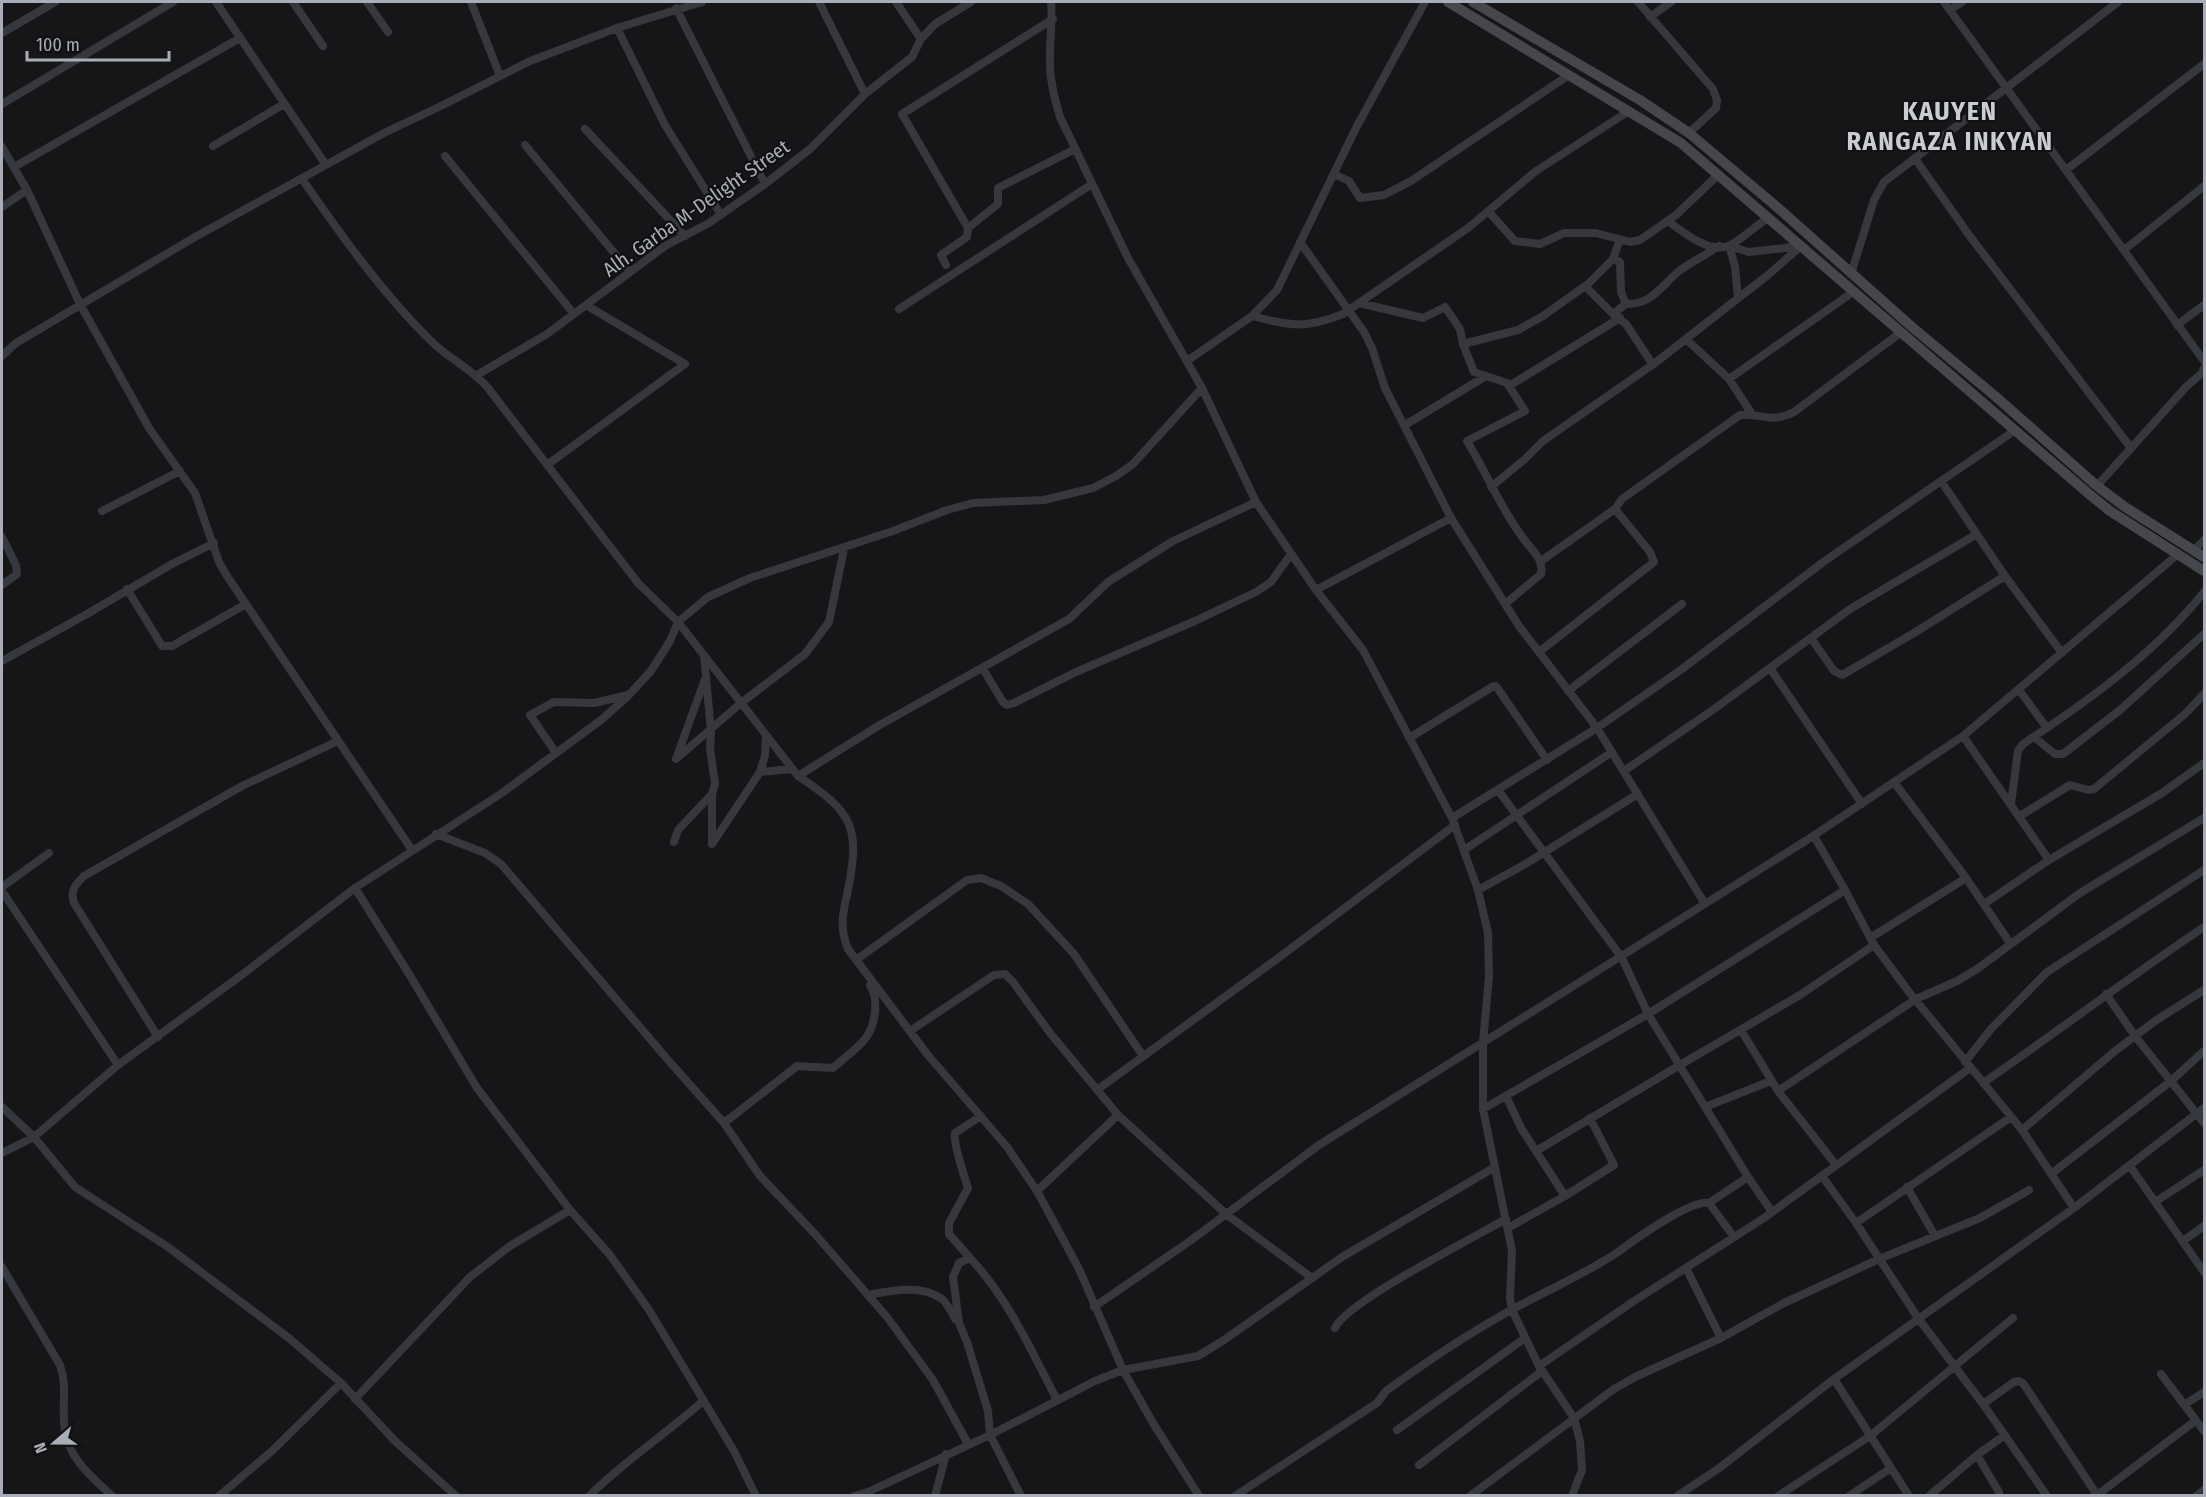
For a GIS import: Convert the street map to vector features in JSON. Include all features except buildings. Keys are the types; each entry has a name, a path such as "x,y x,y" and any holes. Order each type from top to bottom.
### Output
{"main road":[{"path":"1448,2 1681,143 2110,511 2205,571"},
{"path":"1473,2 1640,100 1689,133 2097,486 2125,507 2205,556"}],"street":[{"path":"2,33 55,2"},
{"path":"2,104 174,2"},
{"path":"216,2 326,165"},
{"path":"292,2 323,46"},
{"path":"367,2 388,32"},
{"path":"471,2 479,18 491,58 500,76"},
{"path":"2,356 16,343 80,304 384,132 530,61 617,28 676,8 702,2"},
{"path":"819,2 865,94"},
{"path":"896,2 921,39"},
{"name":"Alh. Garba M-Delight Street","path":"477,375 547,334 665,246 721,215 765,184 810,149 865,94 912,57 921,39 946,16 970,2"},
{"path":"1051,2 1053,19 1049,66 1060,117 1128,258 1202,388 1256,502 1316,590 1363,650 1454,821 1478,890 1488,933 1489,976 1483,1043 1483,1109 1512,1251 1510,1298 1512,1310 1540,1369 1574,1418 1580,1441 1582,1470 1572,1496"},
{"path":"1187,361 1252,316 1277,290 1357,126 1425,2"},
{"path":"1638,2 1713,89 1716,108 1689,133"},
{"path":"1650,17 1671,2"},
{"path":"1944,2 2205,361"},
{"path":"1950,10 1962,2"},
{"path":"1851,274 1878,190 1884,182 1916,160 2006,87 2118,2"},
{"path":"676,8 765,184"},
{"path":"946,265 941,255 967,237 968,228 902,114 1053,19"},
{"path":"617,28 664,125 721,215"},
{"path":"14,167 240,38"},
{"path":"2066,170 2205,63"},
{"path":"1334,174 1349,181 1360,198 1384,195 1411,181 1569,75"},
{"path":"213,146 285,104"},
{"path":"1252,316 1304,326 1324,322 1348,310 1468,228 1536,171 1629,111"},
{"path":"585,129 685,236"},
{"path":"525,145 630,272"},
{"path":"2,147 27,190 80,304 149,428 195,493 219,562 412,850"},
{"path":"968,228 998,204 998,188 1075,149"},
{"path":"445,156 574,314"},
{"path":"1916,160 1969,235 2131,448"},
{"path":"1488,211 1515,241 1540,244 1564,233 1596,233 1630,242 1640,240 1668,221 1718,175"},
{"path":"302,179 353,251 431,341 477,375 638,583 678,621 792,769 798,776 827,795 844,813 851,827 853,843 851,873 842,917 843,936 848,949 927,1054 1007,1147 1037,1191 1079,1269 1123,1370 1199,1496"},
{"path":"899,309 1092,184"},
{"path":"2124,250 2205,186"},
{"path":"2,207 27,190"},
{"path":"1729,246 1768,218"},
{"path":"1668,221 1690,237 1713,246 1729,246 1749,252 1801,246"},
{"path":"1463,344 1518,330 1543,316 1585,286 1613,259 1620,239"},
{"path":"1300,242 1364,332 1386,388 1451,518 1505,604 1597,729 1705,904"},
{"path":"1626,304 1638,305 1656,294 1681,270 1719,246"},
{"path":"1729,246 1735,266 1738,298"},
{"path":"1491,487 1543,441 1653,365 1801,246"},
{"path":"1613,259 1620,262 1621,292 1626,304"},
{"path":"1585,286 1626,324 1653,365"},
{"path":"1729,379 1853,292"},
{"path":"1359,303 1423,318 1445,307 1460,329 1474,372 1507,383 1525,411 1467,441 1491,487 1543,568 1541,574 1505,604"},
{"path":"1509,386 1616,316 1626,304"},
{"path":"547,465 685,364 586,305"},
{"path":"2177,325 2205,305"},
{"path":"1540,561 1615,509 1622,499 1721,427 1740,415 1752,414 1766,419 1783,418 1900,333"},
{"path":"1686,339 1729,379 1752,414"},
{"path":"2097,486 2186,387 2202,374 2205,368"},
{"path":"1405,425 1486,376"},
{"path":"2,1153 34,1137 118,1065 243,974 355,888 502,793 601,720 651,671 670,641 678,621 698,604 719,591 750,578 844,549 947,510 973,503 1044,500 1094,488 1133,464 1202,388"},
{"path":"1097,1090 1281,956 1454,821 1498,790 1597,729 1682,669 1826,560 2014,431"},
{"path":"102,511 180,471"},
{"path":"1941,481 2005,576 2062,653"},
{"path":"798,776 879,726 1069,619 1108,582 1173,542 1256,502"},
{"path":"1539,652 1654,562 1650,552 1615,509"},
{"path":"1316,590 1451,518"},
{"path":"1624,771 1850,609 1977,534"},
{"path":"2,537 16,565 17,574 2,585"},
{"path":"2194,550 2205,540"},
{"path":"2,661 127,589 214,543"},
{"path":"705,679 676,759 741,703 805,654 829,622 844,549"},
{"path":"983,669 1003,702 1007,705 1014,703 1076,672 1256,592 1271,582 1291,554"},
{"path":"1094,1307 1320,1145 1814,836 1963,736 2177,555"},
{"path":"1811,638 1834,671 1842,675 2005,576"},
{"path":"127,589 162,646 172,646 246,604"},
{"path":"2011,804 2018,751 2023,744 2098,692 2133,663 2192,608 2205,592"},
{"path":"1568,691 1682,604"},
{"path":"2034,737 2055,754 2063,754 2120,710 2205,633"},
{"path":"704,655 711,728 710,748 715,784 712,794 712,844 760,772 765,756 766,734"},
{"path":"1770,668 1862,804"},
{"path":"1410,738 1496,686 1547,760"},
{"path":"2019,690 2047,728"},
{"path":"556,753 530,715 554,702 594,703 629,694"},
{"path":"2020,816 2070,785 2089,790 2094,789 2205,694"},
{"path":"1963,736 2049,860"},
{"path":"158,1036 74,903 71,894 75,885 84,876 242,786 338,741"},
{"path":"1464,850 1612,752"},
{"path":"1984,904 2049,860 2144,805 2205,762"},
{"path":"760,772 792,769"},
{"path":"1894,782 1966,878 2010,944"},
{"path":"1498,790 1622,957 1648,1014 1772,1212"},
{"path":"674,842 678,830 712,794"},
{"path":"1478,890 1545,852 1638,794"},
{"path":"1778,1091 1916,999 1967,975 2080,893 2205,818"},
{"path":"436,834 485,853 501,864 724,1123 760,1176 814,1233 904,1338 933,1380 968,1444"},
{"path":"1814,836 1872,941 1967,1065 2022,1130 2074,1208"},
{"path":"49,853 2,889 118,1065"},
{"path":"1419,1465 1540,1369 1686,1268 1772,1212 1967,1065 1991,1029 2047,972 2205,870"},
{"path":"856,960 967,880 981,878 1000,886 1028,904 1036,912 1074,954 1143,1056"},
{"path":"1536,1151 1800,995 1872,941 1966,878"},
{"path":"355,888 477,1088 570,1210 610,1255 649,1310 734,1451 756,1496"},
{"path":"1483,1109 1648,1014 1845,890"},
{"path":"1983,1083 2106,994 2205,927"},
{"path":"724,1123 797,1066 834,1068 866,1038 875,1011 875,992 856,960"},
{"path":"910,1031 993,975 1005,974 1050,1033 1118,1114 1226,1214 1312,1278"},
{"path":"2022,1130 2135,1036 2205,990"},
{"path":"2106,994 2135,1036 2171,1081 2201,1111 2205,1123"},
{"path":"1742,1030 1771,1081 1836,1166"},
{"path":"2050,1174 2171,1081 2205,1051"},
{"path":"1705,1107 1771,1081"},
{"path":"1506,1096 1521,1128 1565,1196"},
{"path":"2,1107 34,1137 75,1187 168,1247 290,1339 341,1383 395,1441 456,1496"},
{"path":"1677,1496 1718,1469 1834,1379 1918,1318 2074,1208 2201,1111"},
{"path":"1037,1191 1118,1114"},
{"path":"981,1116 955,1133 953,1141 960,1157 968,1188 949,1223 949,1234 981,1270 1017,1325 1057,1400"},
{"path":"1856,1223 2011,1117"},
{"path":"1335,1328 1338,1320 1374,1294 1507,1223 1565,1196 1614,1165 1614,1161 1590,1118"},
{"path":"2130,1166 2205,1272"},
{"path":"854,1496 868,1492 990,1435 1095,1381 1123,1370 1198,1356 1342,1257 1495,1167"},
{"path":"2155,1202 2205,1170"},
{"path":"1822,1176 1856,1223 1918,1318 1983,1404 2047,1496"},
{"path":"1235,1496 1377,1403 1386,1391 1399,1382 1512,1310 1598,1265 1686,1209 1696,1204 1709,1203 1748,1177"},
{"path":"1907,1187 1935,1236"},
{"path":"1470,1496 1614,1389 1635,1377 1721,1338 1784,1303 1879,1259 1980,1218 2029,1190"},
{"path":"1709,1203 1734,1237"},
{"path":"355,1399 470,1277 510,1245 570,1210"},
{"path":"2182,1241 2205,1226"},
{"path":"958,1323 952,1276 959,1263 970,1258"},
{"path":"2,1267 60,1365 64,1376 64,1431 70,1449 83,1469 112,1496"},
{"path":"1686,1268 1721,1338"},
{"path":"867,1295 893,1290 920,1291 943,1299 968,1342 988,1412 990,1435 1021,1496"},
{"path":"1778,1496 1870,1436 2013,1318"},
{"path":"1397,1430 1525,1338"},
{"path":"2161,1374 2195,1421 2205,1431"},
{"path":"1834,1379 1909,1496"},
{"path":"1983,1404 2014,1382 2023,1383 2097,1495 2195,1421"},
{"path":"219,1496 272,1451 341,1383"},
{"path":"2184,1406 2205,1392"},
{"path":"589,1496 604,1481 703,1401"},
{"path":"1929,1496 1977,1455 2005,1435"},
{"path":"935,1496 946,1455"},
{"path":"1977,1455 1999,1492 1999,1496"},
{"path":"1849,1496 1891,1468"},
{"path":"2196,1496 2205,1490"}],"district":[{"name":"KAUYEN RANGAZA INKYAN","path":"1950,126"}]}
